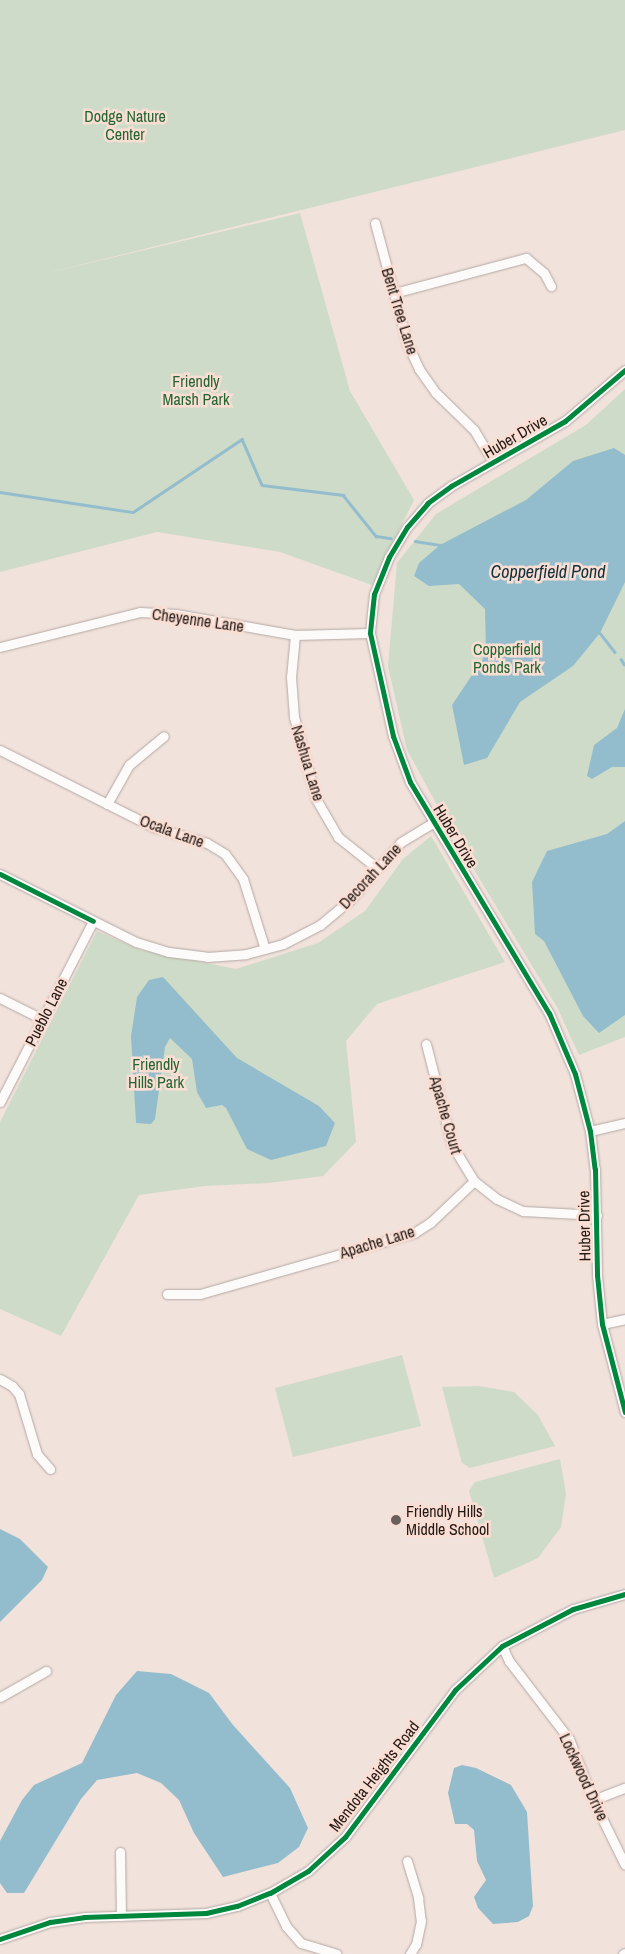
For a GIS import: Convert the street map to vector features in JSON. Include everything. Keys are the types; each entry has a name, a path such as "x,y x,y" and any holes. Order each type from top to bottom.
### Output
{"street":[{"name":"Bent Tree Lane","path":"375,223 407,343 419,369 436,393 474,430 494,462"},
{"path":"394,293 526,258 544,273 552,286"},
{"name":"Huber Drive","path":"625,370 566,421 494,462 428,503 407,527 389,557 374,594 370,633 393,736 410,782 549,1013 575,1074 590,1131 597,1215 597,1275 602,1324 625,1412"},
{"name":"Cheyenne Lane","path":"0,647 140,612 176,614 295,635 370,633"},
{"name":"Nashua Lane","path":"295,635 291,677 294,717 316,799 338,837 377,868"},
{"path":"106,804 129,765 164,736"},
{"name":"Ocala Lane","path":"0,750 153,827 207,843 225,854 243,879 264,949"},
{"name":"Decorah Lane","path":"0,874 136,942 169,952 207,957 264,949 283,944 320,925 350,900 401,842 433,823"},
{"name":"Pueblo Lane","path":"0,1102 93,921"},
{"path":"0,998 42,1020"},
{"name":"Apache Court","path":"426,1044 452,1145 474,1181"},
{"path":"590,1131 625,1123"},
{"path":"474,1181 497,1199 523,1211 597,1215"},
{"name":"Apache Lane","path":"167,1294 200,1294 414,1233 431,1222 474,1181"},
{"path":"602,1324 625,1319"},
{"path":"0,1379 12,1386 18,1394 37,1454 50,1469"},
{"name":"Mendota Heights Road","path":"0,1940 50,1922 121,1916 206,1913 237,1906 270,1893 308,1871 345,1837 455,1690 502,1646 573,1609 625,1594"},
{"name":"Lockwood Drive","path":"502,1646 509,1661 570,1739 593,1800 625,1865"},
{"path":"0,1697 46,1671"},
{"path":"593,1800 625,1788"},
{"path":"120,1852 121,1916"},
{"path":"407,1862 418,1898 421,1921 416,1944 410,1954"},
{"path":"270,1893 286,1926 306,1951 336,1954"}],"green space":[{"path":"0,0 625,0 625,130 39,275 300,213 350,391 414,500 372,585 280,552 157,532 0,572"},
{"name":"Copperfield Ponds Park","path":"625,389 625,1037 579,1055 557,1007 459,845 407,750 388,666 397,563 436,514 586,425"},
{"name":"Friendly Hills Park","path":"431,836 505,962 377,1004 346,1041 356,1142 323,1176 269,1183 205,1186 139,1195 61,1336 0,1309 0,1122 97,931 140,950 236,969 318,943 365,911 403,859"},
{"path":"402,1355 421,1426 293,1457 275,1388"},
{"path":"479,1386 514,1392 538,1415 555,1446 470,1468 462,1463 442,1387"},
{"path":"560,1459 566,1494 561,1527 538,1558 494,1578 469,1491 475,1482"}],"water":[{"name":"Copperfield Pond","path":"614,448 625,455 625,582 600,633 573,666 520,702 487,758 464,765 452,705 486,654 485,609 459,584 429,586 414,576 419,563 440,545 526,500 573,461"},
{"path":"625,709 625,767 612,767 592,779 587,776 594,745 617,728"},
{"path":"625,821 625,1015 599,1033 583,1016 544,941 535,934 532,882 547,851 607,834"},
{"path":"163,977 237,1058 319,1106 335,1123 326,1146 271,1160 247,1149 226,1108 222,1105 206,1108 197,1092 192,1059 170,1038 165,1047 155,1119 151,1124 136,1123 131,1036 137,997 149,980"},
{"path":"0,1529 20,1539 48,1567 42,1580 0,1622"},
{"path":"137,1671 171,1674 209,1693 233,1725 290,1788 308,1828 299,1847 278,1863 223,1877 194,1833 179,1800 161,1783 137,1773 97,1780 81,1799 24,1893 7,1893 0,1883 0,1841 22,1800 34,1785 82,1763 116,1695"},
{"path":"462,1765 476,1768 511,1785 527,1812 533,1906 529,1916 518,1922 493,1924 478,1908 474,1897 486,1880 477,1861 474,1830 467,1824 455,1824 448,1793 454,1768"}],"waterway":[{"path":"0,492 133,512 242,439 262,485 343,495 376,536 391,538"},
{"path":"415,541 440,545"},
{"path":"600,633 615,652"},
{"path":"621,659 624,664"}],"cycle path":[{"path":"625,370 565,421 451,486 428,503 407,527 389,557 374,594 370,633 393,736 410,782 549,1013 575,1074 590,1131 595,1169 597,1275 602,1324 625,1412"},
{"path":"0,874 93,921"},
{"path":"0,1939 50,1922 84,1917 206,1913 237,1906 270,1893 308,1871 345,1837 455,1690 502,1646 573,1609 625,1594"}],"place":[{"name":"Friendly Hills Middle School","path":"396,1520"}],"park label":[{"name":"Dodge Nature Center","path":"125,125"},
{"name":"Friendly Marsh Park","path":"196,390"}]}
